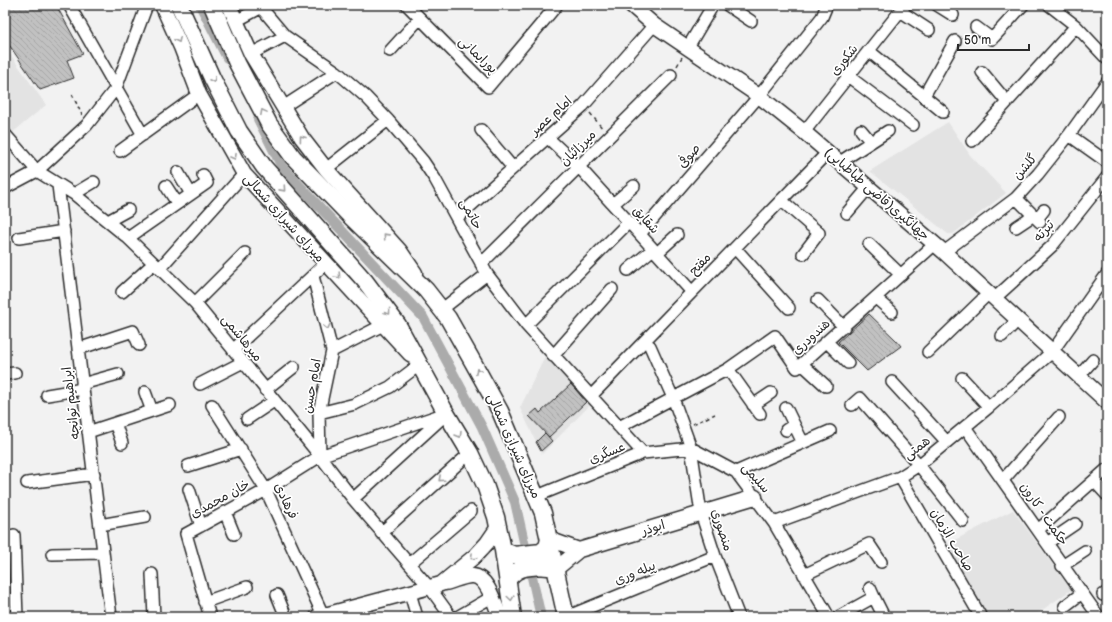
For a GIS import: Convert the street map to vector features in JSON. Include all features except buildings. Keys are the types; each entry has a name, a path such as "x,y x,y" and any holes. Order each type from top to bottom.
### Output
{"main road":[{"name":"میرزای شیرازی شمالی","path":"179,5 198,44 212,78 239,131 264,167 365,281 398,325 419,365 470,453 485,485 511,564 514,617"},
{"name":"میرزای شیرازی شمالی","path":"212,5 237,63 270,124 293,157 351,217 426,290 448,318 500,411 537,496 543,513 548,557 566,617"},
{"path":"511,564 548,557"}],"street":[{"path":"69,5 143,135"},
{"path":"5,188 37,171 87,125 116,88 148,5"},
{"name":"میرزای شیرازی شمالی","path":"162,5 182,47 199,94 244,174 419,365"},
{"name":"میرزای شیرازی شمالی","path":"229,5 251,54 302,138 326,169 400,251 426,290"},
{"name":"پورایمانی","path":"407,5 488,87 557,5"},
{"name":"جهانگیری(قاضی طباطبایی)","path":"631,5 654,25 759,96 840,162 940,248 1107,402"},
{"path":"688,47 713,5"},
{"path":"727,5 751,21"},
{"name":"صوفی","path":"640,234 759,96 822,17 827,5"},
{"path":"937,5 953,15"},
{"path":"976,27 992,39 1023,5"},
{"path":"1049,5 1076,26 1107,59"},
{"path":"236,21 259,6"},
{"name":"حاتمی","path":"259,6 285,36 338,72 366,97 388,120 423,161 435,179 487,274 526,325 643,453"},
{"path":"903,8 927,25"},
{"name":"شکوری","path":"804,132 903,8"},
{"path":"390,52 420,18"},
{"name":"امام عصر","path":"457,218 583,106 654,25"},
{"path":"972,141 1076,26"},
{"path":"251,54 285,36"},
{"path":"924,96 955,41"},
{"path":"869,51 943,112"},
{"path":"282,107 338,72"},
{"path":"982,72 1007,102"},
{"name":"میرزائیان","path":"481,264 671,75"},
{"path":"848,76 913,125"},
{"name":"گلشن","path":"940,248 1016,198 1038,174 1069,135 1107,82"},
{"path":"120,151 199,94"},
{"path":"326,169 388,120"},
{"path":"481,130 513,168"},
{"path":"861,130 871,142"},
{"path":"840,162 888,131"},
{"name":"میرهاشمی","path":"5,134 37,171 74,194 108,221 128,238 195,303 381,533 409,564 435,586 451,617"},
{"path":"1069,135 1107,162"},
{"name":"شقایق","path":"548,138 579,167 692,292"},
{"name":"مفتح","path":"591,396 828,152"},
{"path":"178,172 191,194"},
{"path":"122,292 157,266 244,174"},
{"path":"128,238 207,183 203,175"},
{"name":"تبرته","path":"928,352 1052,246 1107,177"},
{"path":"74,194 94,182"},
{"name":"ابراهیم توانچه","path":"58,185 111,617"},
{"path":"166,186 177,203"},
{"path":"613,204 634,186"},
{"path":"847,213 869,187"},
{"path":"1016,198 1037,219"},
{"path":"781,200 819,233 803,254"},
{"path":"108,221 128,210"},
{"path":"1016,227 1037,219 1044,210"},
{"path":"526,325 628,222"},
{"path":"20,238 64,231"},
{"path":"628,270 677,235"},
{"path":"869,244 901,275"},
{"path":"735,248 789,308"},
{"name":"هندودری","path":"619,426 728,370 775,336 797,368 901,275 940,248"},
{"path":"195,303 245,252"},
{"path":"233,350 326,264"},
{"path":"441,310 487,274"},
{"name":"همتی","path":"774,523 900,477 919,465 966,427 1052,352 1107,274"},
{"name":"امام حسن","path":"313,276 332,351 319,414 320,456"},
{"path":"553,356 612,289"},
{"path":"876,298 892,312"},
{"path":"818,300 844,327"},
{"path":"1002,336 1018,320"},
{"path":"332,351 383,325"},
{"path":"78,349 133,331 139,345"},
{"path":"827,342 848,364"},
{"path":"650,346 673,398 691,448"},
{"path":"1079,376 1093,360"},
{"path":"200,384 243,362"},
{"path":"802,364 826,386"},
{"path":"319,414 355,404 390,387 419,365"},
{"path":"265,390 294,367"},
{"path":"728,370 756,409 772,393"},
{"path":"47,395 83,386 118,374"},
{"path":"962,378 989,407"},
{"path":"892,382 947,442"},
{"path":"145,392 152,411"},
{"path":"852,405 860,398 919,465 963,521"},
{"path":"247,419 274,401"},
{"path":"88,432 170,405"},
{"name":"فرهادی","path":"212,405 266,490 320,616"},
{"path":"786,408 790,428 803,443"},
{"path":"353,499 446,413"},
{"name":"خان محمدی","path":"210,617 186,534 266,490 320,456 446,413"},
{"path":"1003,480 1059,417"},
{"path":"115,423 122,443"},
{"name":"حکمت - کارون","path":"966,427 1082,593 1095,616"},
{"path":"736,472 830,431"},
{"name":"عسگری","path":"537,496 643,453 691,448"},
{"name":"سلیمی","path":"691,448 736,472 774,523 829,617"},
{"name":"منصوری","path":"691,448 701,513 735,616"},
{"path":"188,466 240,449"},
{"path":"381,533 470,453"},
{"path":"1038,530 1107,470"},
{"path":"27,483 94,474"},
{"name":"صاحب الزمان","path":"900,477 981,617"},
{"path":"1094,481 1107,495"},
{"path":"189,489 201,526"},
{"name":"ابوذر","path":"548,557 579,550 755,497"},
{"path":"409,564 471,510"},
{"path":"225,512 234,534"},
{"path":"100,525 145,517"},
{"path":"1047,543 1075,524"},
{"path":"435,586 475,556 488,543 498,527"},
{"path":"14,535 17,617"},
{"path":"804,575 869,544 881,562"},
{"path":"548,557 579,550"},
{"path":"1062,566 1085,551"},
{"path":"52,554 103,553"},
{"name":"پیله وری","path":"566,617 715,556"},
{"path":"152,574 154,617"},
{"path":"320,616 472,576 478,577 484,581 500,617"},
{"path":"206,602 247,588"},
{"path":"410,593 417,617"},
{"path":"838,617 872,593 884,617"},
{"path":"1065,606 1082,593"},
{"path":"277,595 286,617"},
{"path":"457,617 492,597"}],"path":[{"path":"671,75 688,47"},
{"path":"72,94 87,125"},
{"path":"583,106 610,136"},
{"path":"684,428 715,414"}],"shaded area":[{"path":"5,47 46,105 11,134 5,127"},
{"path":"948,122 970,155 1006,193 953,234 948,234 870,171"},
{"path":"545,356 591,404 542,454 520,408"},
{"path":"1013,510 1071,590 1032,617 989,617 945,545"}],"waterway":[{"path":"200,5 227,58"},
{"path":"258,119 282,167 423,317 482,427 515,502 541,617"}]}
